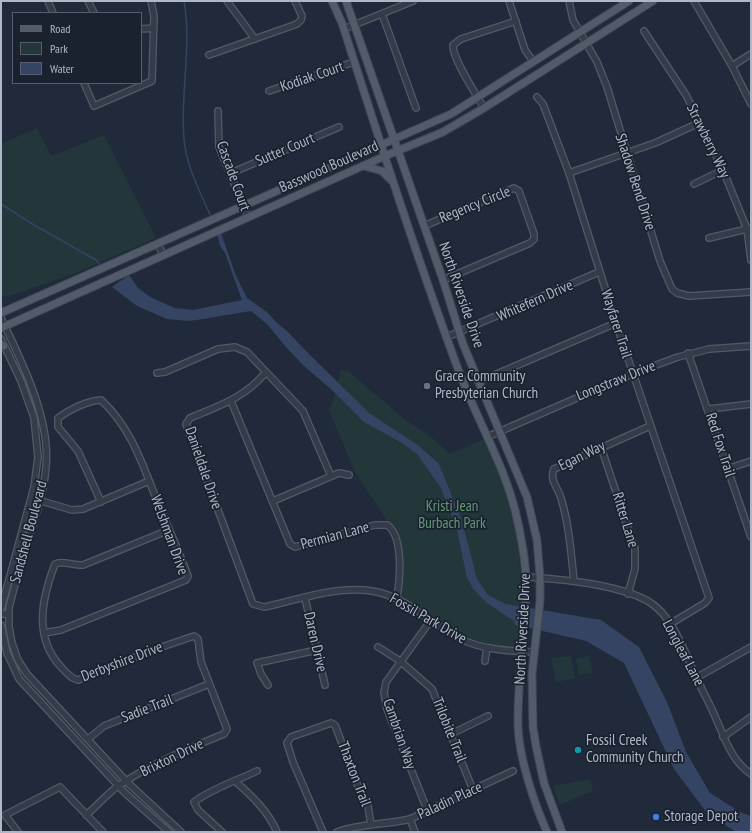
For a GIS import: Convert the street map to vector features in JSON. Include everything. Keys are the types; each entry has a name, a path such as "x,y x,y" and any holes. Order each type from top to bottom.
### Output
{"main road":[{"name":"North Riverside Drive","path":"332,1 344,29 393,183 458,369 514,505 519,524 526,577 524,631 519,683 520,738 534,798 547,832"},
{"name":"North Riverside Drive","path":"346,1 443,280 459,332 478,382 527,497 537,540 540,577 540,601 534,652 532,698 536,746 544,782 562,832"},
{"name":"Basswood Boulevard","path":"1,313 158,244 244,204 451,114 629,1"},
{"name":"Basswood Boulevard","path":"3,327 398,150 443,132 484,108 653,1"},
{"path":"363,166 382,171 393,183"}],"street":[{"path":"48,1 53,12"},
{"path":"88,1 94,12"},
{"path":"84,84 94,106 152,81 154,16 151,1"},
{"path":"227,1 255,39"},
{"path":"209,55 297,24 302,18 301,12 295,1"},
{"path":"344,29 413,1"},
{"path":"510,1 525,50 533,62"},
{"name":"Shadow Bend Drive","path":"569,1 573,20 597,62 607,87 660,261 672,289 678,293 689,296 751,292"},
{"path":"694,1 732,66 751,104"},
{"path":"382,14 416,108"},
{"path":"484,108 460,66 452,48 453,45 461,39 516,21"},
{"path":"142,29 153,28"},
{"name":"Strawberry Way","path":"644,31 686,95 723,170 749,228 751,260"},
{"path":"732,66 751,54"},
{"name":"Kodiak Court","path":"269,91 354,62"},
{"name":"Wayfarer Trail","path":"537,97 543,104 569,173 632,374 709,598 705,603 670,624"},
{"name":"Cascade Court","path":"218,111 219,147 244,204 248,217"},
{"path":"569,173 654,143 699,122"},
{"name":"Sutter Court","path":"231,173 339,127"},
{"path":"694,184 723,170"},
{"name":"Regency Circle","path":"424,226 514,188 519,191 534,234 534,239 443,280"},
{"path":"709,238 749,228"},
{"path":"158,244 163,255"},
{"name":"Whitefern Drive","path":"447,337 599,272"},
{"name":"Sandshell Boulevard","path":"1,318 3,327 28,377 40,411 47,466 40,501 14,590 9,614 12,644 18,660 27,674 58,709 127,782 181,832"},
{"path":"478,382 616,323"},
{"name":"Sandshell Boulevard","path":"1,339 21,381 34,418 38,457 31,498 1,609"},
{"name":"Longstraw Drive","path":"487,437 632,374 688,353 709,349 751,346"},
{"path":"157,373 165,372 206,353 227,347 235,347 247,352 297,403 306,415 331,476"},
{"name":"Red Fox Trail","path":"688,353 709,409 727,469 749,522 751,537"},
{"name":"Danieldale Drive","path":"253,604 186,424 190,418 231,401 249,390 266,372"},
{"name":"Welshman Drive","path":"44,633 61,630 186,580 188,576 149,481 124,426 112,409 101,400 93,400 63,414 58,418 58,427 78,451 101,502"},
{"name":"Permian Lane","path":"231,401 290,544 293,546 375,525 383,524 390,527 397,544 400,563 400,578 397,598"},
{"path":"709,409 751,404"},
{"name":"Egan Way","path":"574,580 562,498 552,473 559,465 650,426"},
{"name":"Ritter Lane","path":"601,447 635,549 635,569 628,594"},
{"path":"727,469 751,461"},
{"path":"273,501 331,476 341,473 349,475"},
{"path":"31,498 72,510 83,509 149,481"},
{"name":"Derbyshire Drive","path":"169,530 83,565 75,566 58,562 55,564 44,601 42,616 47,645 58,664 73,679 78,680 153,650 194,636 198,639 201,662 227,729 226,732"},
{"name":"Longleaf Lane","path":"526,577 574,580 628,594 648,601 670,624 723,737 733,755 743,768 751,774"},
{"name":"Fossil Park Drive","path":"253,604 264,607 327,593 357,589 380,592 397,598 459,638 487,648 534,652"},
{"name":"Daren Drive","path":"305,598 325,685"},
{"path":"1,614 9,614"},
{"name":"Cambrian Way","path":"428,812 385,700 386,682 431,620"},
{"path":"1,625 7,653 19,679 118,786 169,832"},
{"name":"Trilobite Trail","path":"378,647 400,661 432,689 474,790"},
{"path":"696,678 751,647"},
{"path":"484,661 487,648"},
{"path":"268,685 260,674 257,663 317,650"},
{"name":"Sadie Trail","path":"88,739 104,726 209,684"},
{"path":"451,734 488,716"},
{"path":"723,737 751,718"},
{"name":"Thaxton Trail","path":"323,832 293,762 287,743 291,737 313,728 333,724 335,725 357,784 368,806 371,825"},
{"name":"Brixton Drive","path":"86,816 118,786 127,782 143,770 226,732"},
{"path":"222,832 198,810 194,802 224,784 258,771"},
{"name":"Paladin Place","path":"337,832 349,828 393,823 410,819 428,812 513,771"},
{"path":"235,781 256,800 272,821 277,832"},
{"path":"18,832 5,815 60,788 103,832"},
{"path":"410,819 415,832"}],"green space":[{"path":"37,128 51,156 104,135 156,238 73,274 6,297 1,295 1,144"},
{"name":"Kristi Jean Burbach Park","path":"341,370 348,371 403,418 432,438 450,454 484,439 504,486 515,524 522,583 520,628 517,647 487,644 461,634 400,595 403,562 396,534 355,472 328,408 332,405"},
{"path":"571,656 575,678 556,682 551,658"},
{"path":"589,656 593,673 579,675 576,659"},
{"path":"590,779 593,791 560,805 553,786"}],"water":[{"path":"221,233 236,276 247,298 267,312 369,413 419,446 439,464 462,521 477,579 488,595 506,604 601,620 639,647 667,702 686,752 710,793 740,812 751,816 751,832 736,832 707,813 674,769 624,663 586,641 525,627 524,629 515,625 514,621 487,603 474,590 467,578 457,530 441,488 417,454 402,443 364,422 332,390 304,366 267,324 251,311 187,321 167,319 137,306 112,287 129,275 138,288 152,298 175,308 193,310 242,300 225,253 220,246 217,234"}],"waterway":[{"path":"184,1 187,36 183,105 185,149 190,169 210,215"},
{"path":"1,204 34,225 96,260 100,265"}],"place":[{"name":"Grace Community Presbyterian Church","path":"427,386"},
{"name":"Fossil Creek Community Church","path":"578,750"},
{"name":"Storage Depot","path":"656,817"}]}
